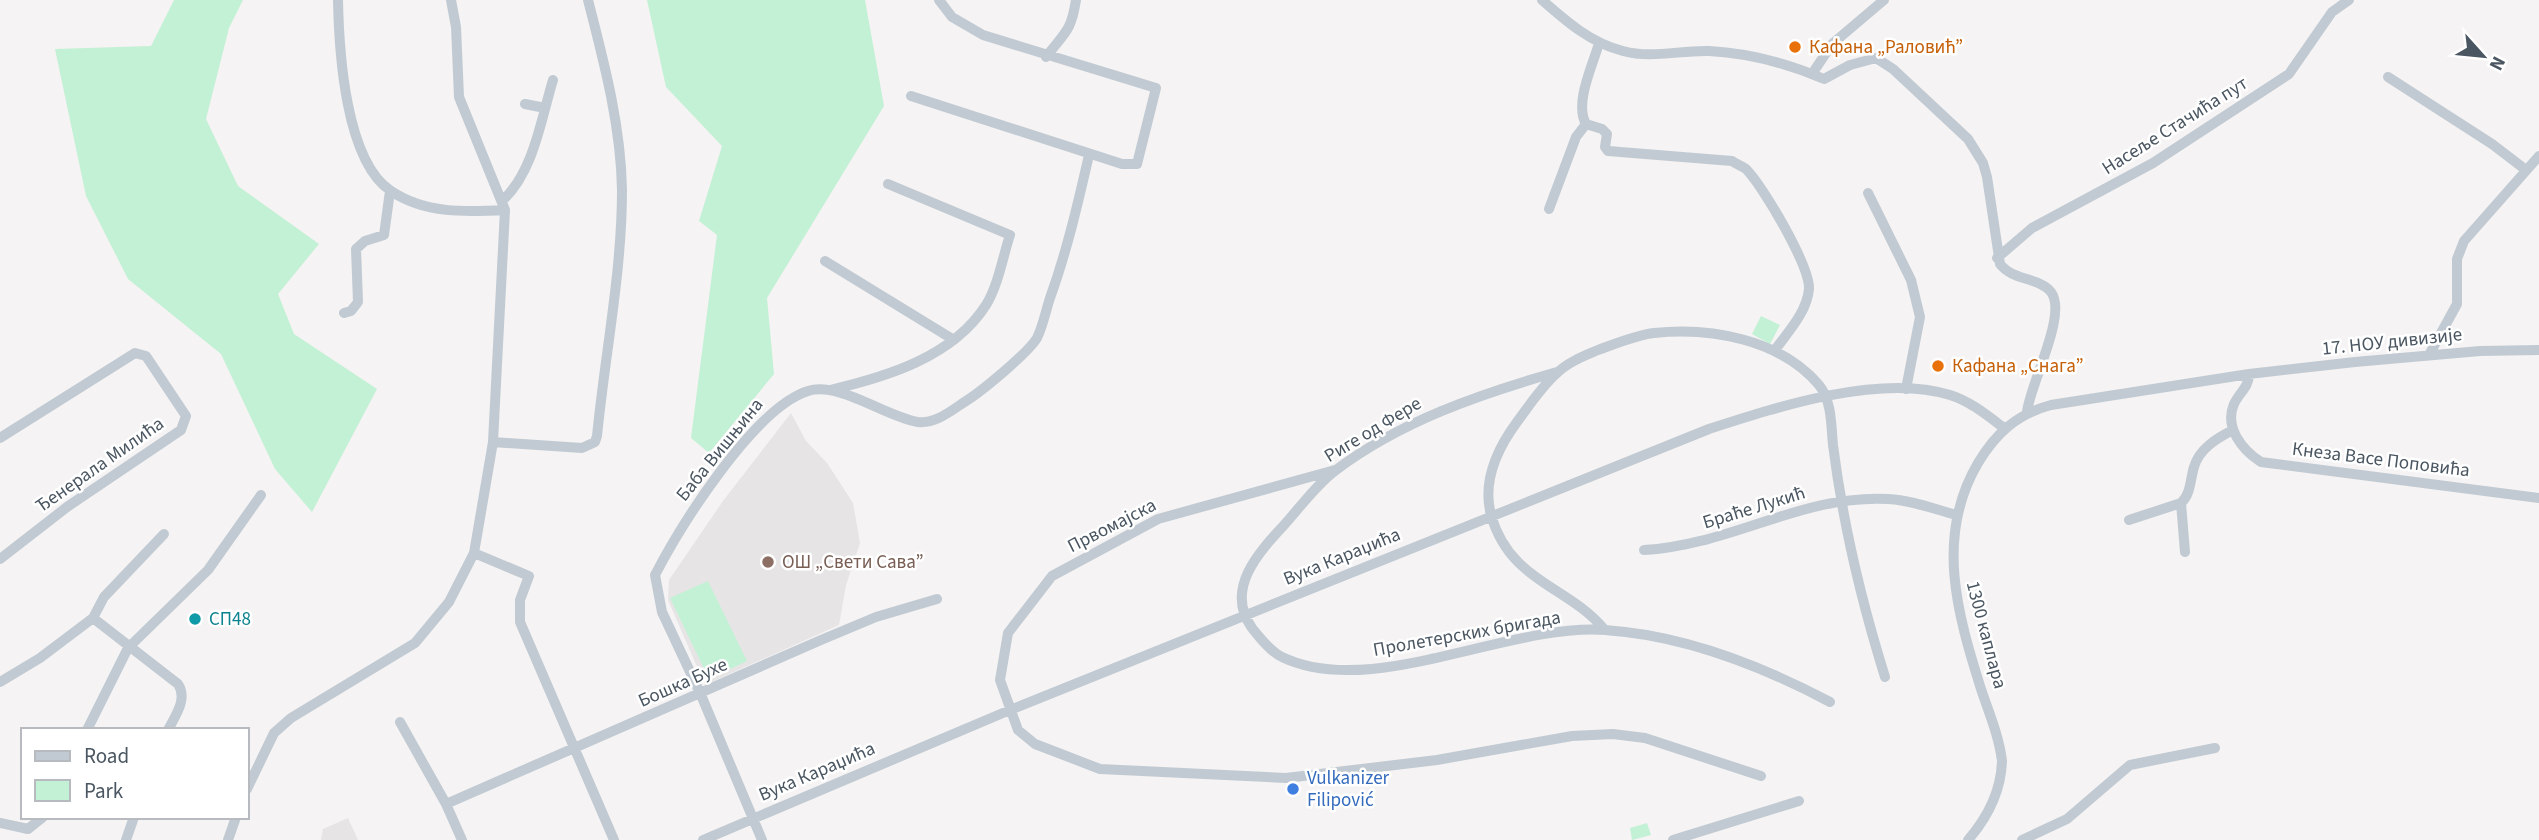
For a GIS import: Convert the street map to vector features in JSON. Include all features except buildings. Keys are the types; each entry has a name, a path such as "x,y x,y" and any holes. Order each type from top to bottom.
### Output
{"street":[{"path":"338,0 339,49 356,134 376,177 390,191 433,209 504,205"},
{"path":"248,786 259,759 283,726 415,643 434,624 449,602 474,553 493,442 504,205 465,118 459,97 457,27 451,0"},
{"path":"493,442 582,448 595,442 597,436 616,270 622,190 615,119 588,0"},
{"path":"911,96 1089,155 1122,164 1138,164 1156,88 1046,57 983,35 952,17 939,0"},
{"path":"1046,57 1070,29 1075,17 1076,0"},
{"path":"1542,0 1599,43 1625,52 1654,55 1709,51 1749,57 1824,79 1850,65 1876,58 1892,69 1968,139 1983,163 1987,177 1997,258 2005,270 2049,290 2057,306 2028,412"},
{"path":"1812,74 1832,44 1884,0"},
{"name":"Насеље Стачића пут","path":"1997,258 2032,228 2153,163 2289,74 2332,12 2349,0"},
{"path":"1586,124 1582,106 1599,43"},
{"path":"2388,77 2492,144 2526,170"},
{"path":"504,205 524,170 553,80"},
{"path":"525,104 545,108"},
{"path":"1549,209 1576,137 1586,124"},
{"path":"1586,124 1602,129 1607,134 1605,147 1608,151 1732,161 1745,168 1775,212 1808,278 1804,308 1775,350"},
{"path":"830,390 909,419 928,422 979,393 1036,339 1067,249 1089,155"},
{"path":"2429,355 2457,304 2458,251 2539,156"},
{"name":"Баба Вишњина","path":"701,695 662,612 655,575 706,492 778,406 812,389 830,390 872,380 921,359 954,340 987,304 1010,234 888,184"},
{"path":"344,313 351,311 358,302 356,249 365,241 384,235 390,191"},
{"path":"1868,193 1911,280 1920,317 1906,389"},
{"path":"825,261 954,340"},
{"path":"1604,629 1594,618 1531,576 1509,552 1491,515 1489,485 1497,452 1557,372 1588,354 1652,333 1722,334 1775,350 1800,367 1827,398 1841,502 1860,599 1885,677"},
{"name":"17. НОУ дивизије","path":"2028,412 2063,403 2249,374 2429,355 2539,350"},
{"name":"Ђенерала Милића","path":"0,438 135,353 146,356 186,416 181,430 67,507 0,559"},
{"name":"Риге од Фере","path":"1244,616 1241,598 1246,576 1256,556 1335,470 1422,418 1557,372"},
{"path":"2129,520 2181,503 2187,497 2194,464 2212,442 2233,430 2232,411 2247,385 2249,374"},
{"name":"Вука Караџића","path":"703,840 1010,710 1666,444 1743,418 1827,398 1878,389 1906,389 1953,396 2004,428"},
{"name":"1300 каплара","path":"1968,840 1993,802 2000,782 2001,761 1956,602 1952,566 1956,515 1971,476 2004,428 2028,412"},
{"name":"Кнеза Васе Поповића","path":"2233,430 2246,450 2263,463 2539,498"},
{"name":"Првомајска","path":"1335,470 1158,519 1052,576 1008,633 1000,680 1018,730 1035,744 1100,769 1286,778 1437,760 1572,736 1613,734 1645,738 1761,776"},
{"path":"88,728 128,648 208,570 261,495"},
{"name":"Браће Лукић","path":"1644,550 1678,548 1798,510 1841,502 1891,499 1956,515"},
{"path":"2181,503 2185,552"},
{"path":"0,682 40,658 93,618 104,597 164,534"},
{"path":"474,553 529,576 520,600 520,622 614,840"},
{"name":"Бошка Бухе","path":"446,804 876,617 937,599"},
{"name":"Пролетерских бригада","path":"1244,616 1259,637 1280,656 1312,667 1371,670 1531,636 1604,629 1664,639 1719,655 1798,685 1830,702"},
{"path":"93,618 182,691 181,703 168,728"},
{"path":"701,695 762,840"},
{"path":"400,722 446,804 462,840"},
{"path":"2022,840 2067,819 2130,765 2216,748"},
{"path":"1673,840 1799,801"},
{"path":"0,823 28,829 40,819"},
{"path":"126,840 133,819"},
{"path":"228,840 235,819"}],"shaded area":[{"name":"ОШ „Свети Сава”","path":"791,413 806,441 827,463 853,503 860,543 846,585 839,625 705,685 668,600 669,580 723,501"},
{"path":"348,818 358,840 321,840 323,829"}],"green space":[{"path":"174,0 243,0 229,28 206,119 238,186 319,244 278,294 294,334 377,389 312,512 275,469 221,354 128,279 86,196 55,49 151,46"},
{"path":"647,0 865,0 884,106 767,298 774,374 709,453 691,438 717,235 699,221 722,146 666,87"},
{"path":"1761,316 1780,325 1770,344 1752,334"},
{"path":"708,581 747,661 709,679 670,598"},
{"path":"1647,823 1651,835 1632,840 1630,828"}],"place":[{"name":"Кафана „Раловић”","path":"1795,47"},
{"name":"Кафана „Снага”","path":"1938,366"},
{"name":"ОШ „Свети Сава”","path":"768,562"},
{"name":"СП48","path":"195,619"},
{"name":"Vulkanizer Filipović","path":"1293,789"}]}
